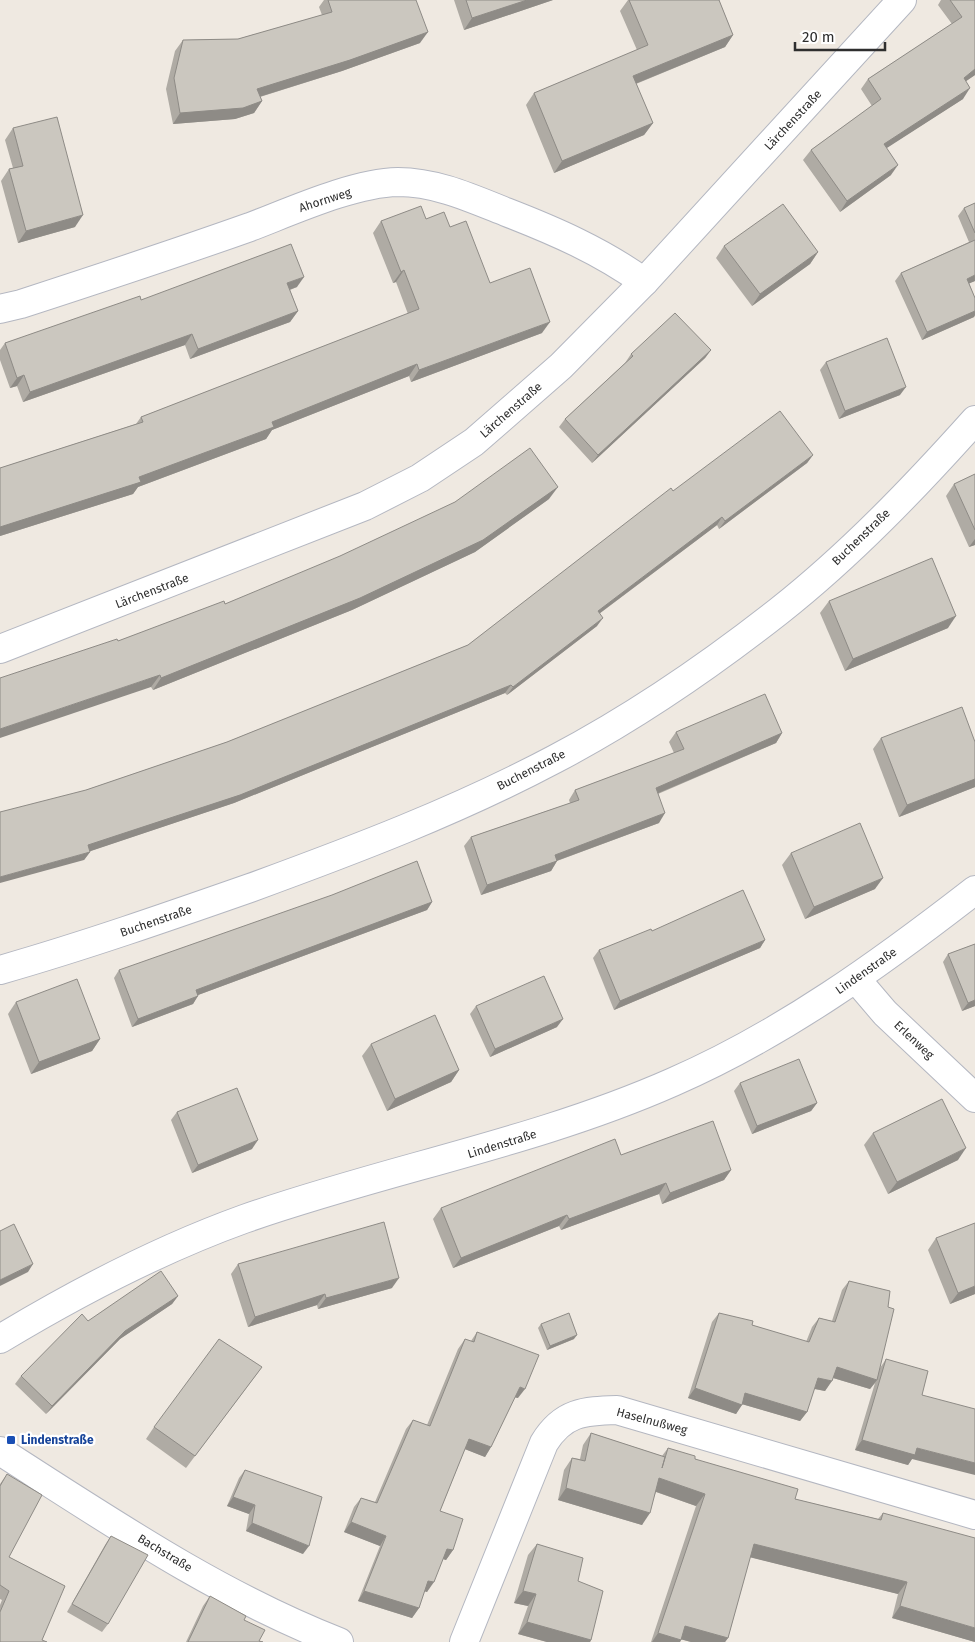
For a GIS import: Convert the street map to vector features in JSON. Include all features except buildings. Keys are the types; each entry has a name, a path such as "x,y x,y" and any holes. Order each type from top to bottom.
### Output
{"street":[{"name":"Lärchenstraße","path":"0,649 365,506 420,478 474,442 587,342 902,0"},
{"name":"Ahornweg","path":"0,308 21,304 155,261 335,196 369,186 397,182 424,184 460,193 547,228 602,255 644,282"},
{"name":"Buchenstraße","path":"0,970 92,943 318,863 399,832 484,794 555,759 626,717 683,680 782,608 882,517 975,420"},
{"name":"Lindenstraße","path":"0,1338 108,1277 185,1241 245,1219 340,1189 534,1134 674,1082 755,1041 807,1011 856,979 975,890"},
{"name":"Erlenweg","path":"856,979 884,1013 975,1098"},
{"name":"Haselnußweg","path":"464,1642 544,1442 554,1427 572,1416 592,1410 617,1410 975,1515"},
{"name":"Bachstraße","path":"0,1451 91,1509 206,1577 339,1642"}],"place":[{"name":"Lindenstraße","path":"11,1440"}]}
